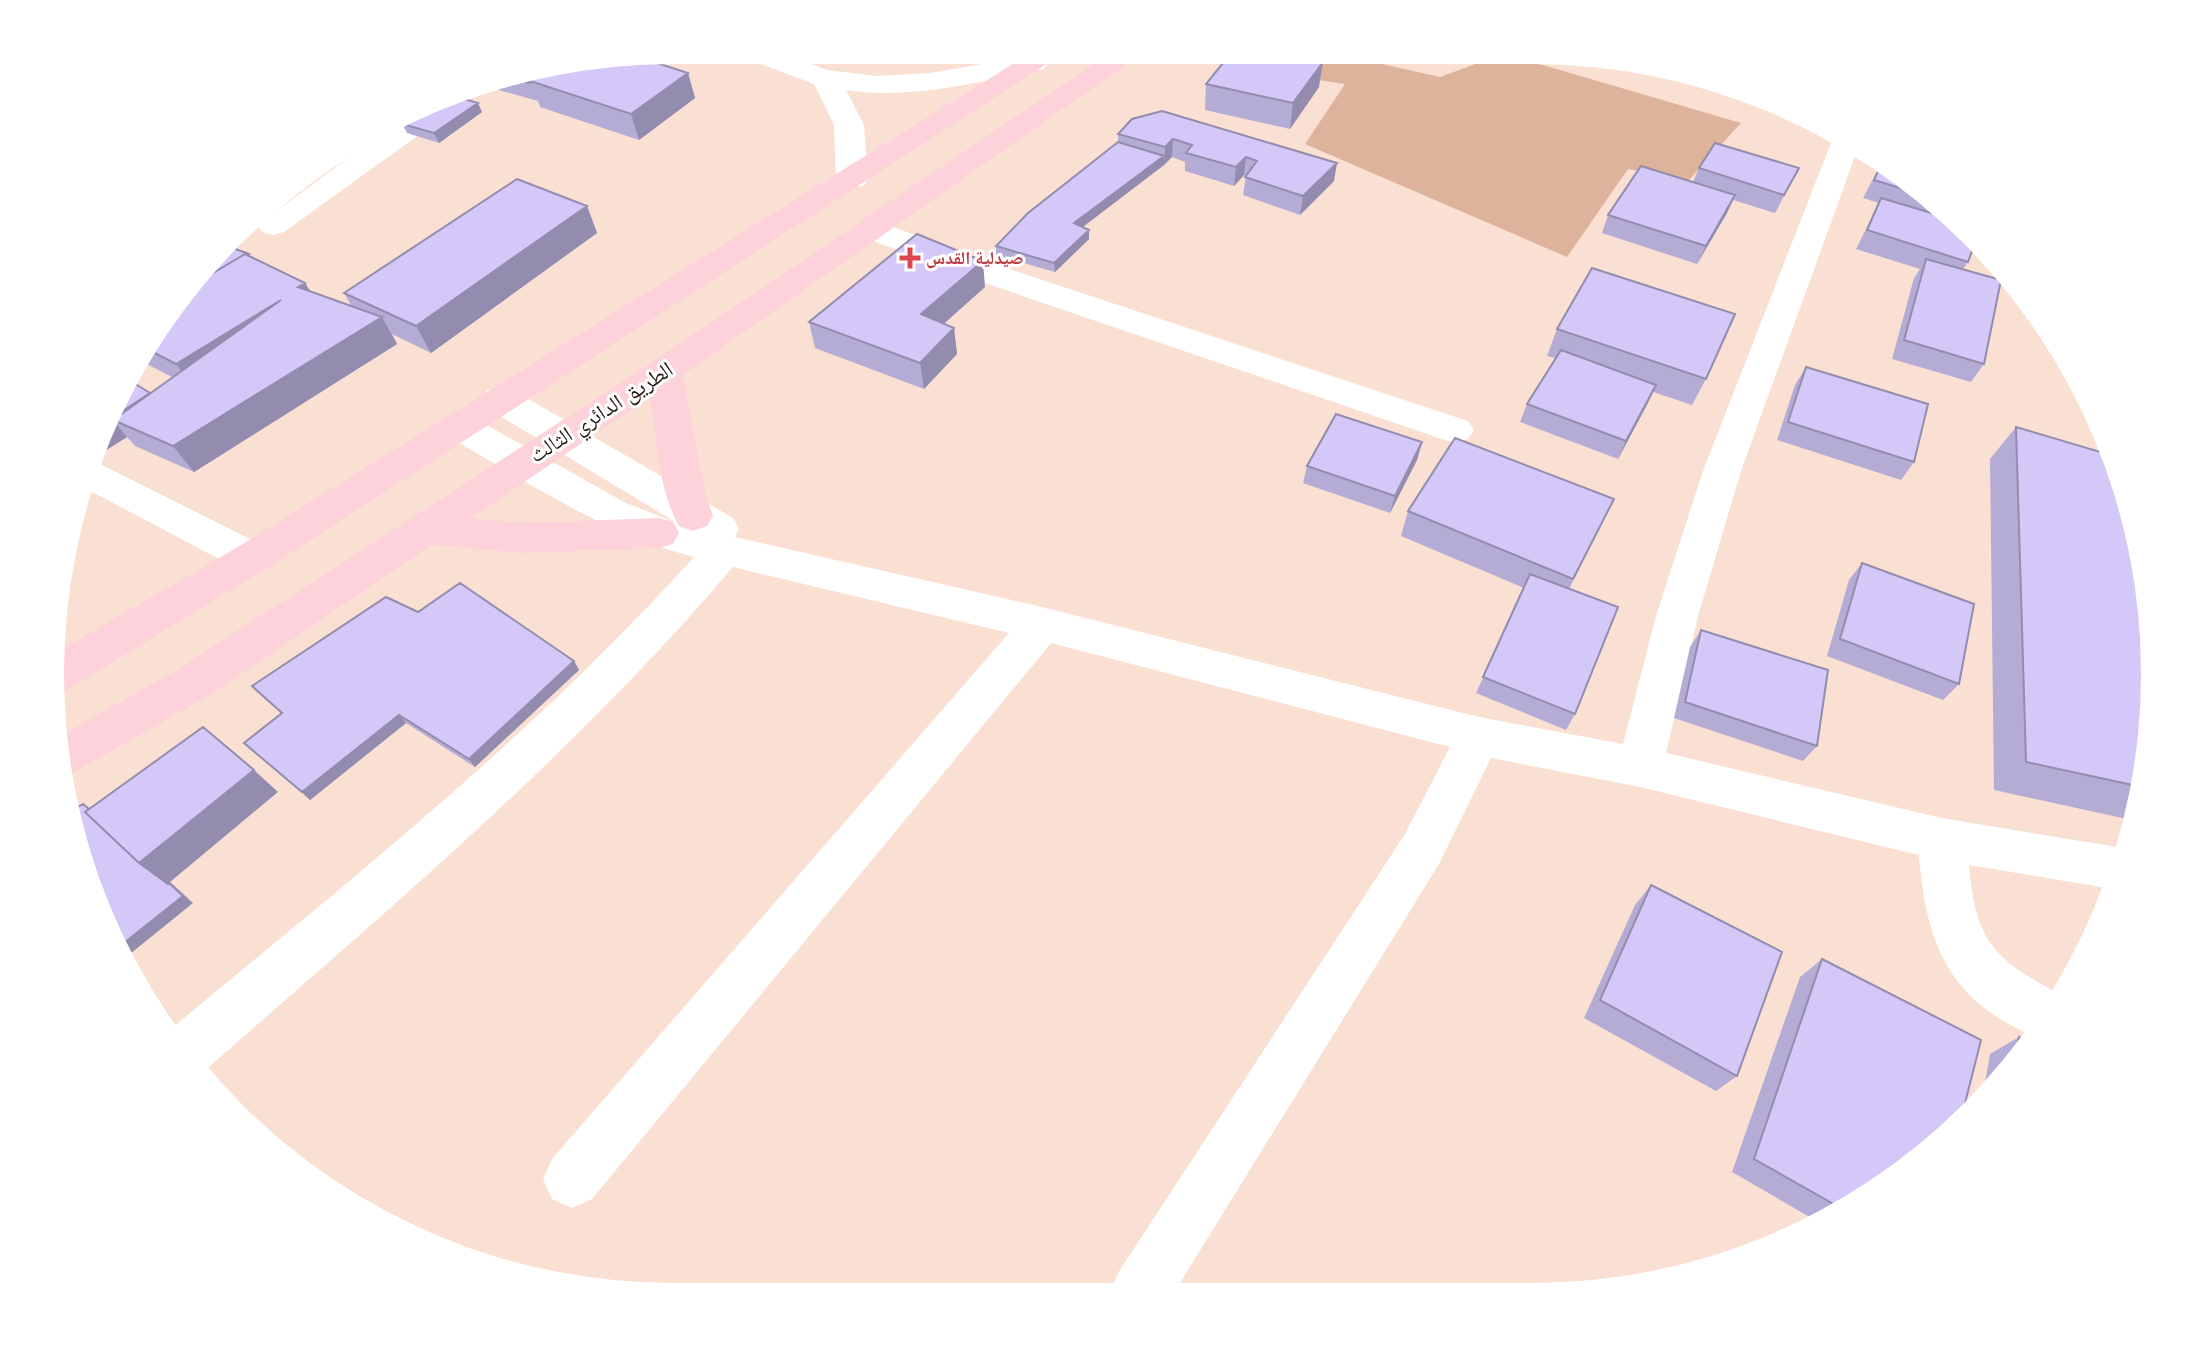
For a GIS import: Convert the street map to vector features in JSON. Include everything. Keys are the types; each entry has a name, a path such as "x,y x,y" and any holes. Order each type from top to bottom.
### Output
{"main road":[{"path":"64,669 252,558 1034,64"},
{"name":"الطريق الدائري الثالث","path":"69,754 191,684 874,230 1113,64"},
{"path":"424,529 522,538 676,524 684,488 664,371"}],"street":[{"path":"786,64 826,79 912,83 1012,64"},
{"path":"826,79 849,125 852,179"},
{"path":"273,225 424,117"},
{"path":"1640,767 1677,616 1722,471 1842,150"},
{"path":"874,230 985,272 1455,430"},
{"path":"500,399 563,436 676,524 724,550 1042,624 1479,736 1640,767 1942,839 2110,866"},
{"path":"459,426 612,513 676,524 781,562"},
{"path":"96,477 252,558"},
{"path":"191,1047 464,816 678,605 724,550"},
{"path":"572,1179 1042,624"},
{"path":"1146,1283 1422,849 1479,736"},
{"path":"1942,839 1955,930 1975,966 2012,997 2038,1011"}],"shaded area":[{"path":"1257,64 1382,64 1440,77 1475,64 1540,64 1741,123 1689,180 1628,169 1567,257 1305,144 1345,84 1251,70"}],"building":[{"path":"661,64 688,73 631,114 531,81 634,65"},
{"path":"1222,64 1322,64 1293,103 1206,84"},
{"path":"467,100 478,103 434,133 407,125"},
{"path":"1162,111 1337,163 1303,196 1245,177 1257,161 1246,157 1236,167 1186,153 1192,145 1173,139 1165,147 1118,134 1132,119"},
{"path":"1118,142 1164,156 1074,223 1089,230 1054,263 996,246 1028,213"},
{"path":"1715,143 1799,168 1784,195 1699,168"},
{"path":"1641,166 1735,195 1706,246 1608,215"},
{"path":"1877,172 1900,188 1874,180"},
{"path":"517,179 587,206 416,326 344,293"},
{"path":"1881,198 1930,213 1971,253 1968,262 1867,230"},
{"path":"917,234 983,261 921,314 954,328 920,363 809,322"},
{"path":"237,249 249,254 215,272"},
{"path":"245,254 305,283 298,287 382,317 173,446 118,422 123,413 281,300 176,364 156,353 190,302 215,272"},
{"path":"1926,259 1995,278 2000,284 1984,364 1904,340"},
{"path":"1592,268 1735,314 1706,379 1557,329"},
{"path":"1561,350 1656,385 1626,441 1527,404"},
{"path":"1806,367 1928,404 1914,462 1788,422"},
{"path":"137,385 150,393 124,410"},
{"path":"1336,414 1422,442 1395,496 1307,466"},
{"path":"2016,427 2099,452 2129,555 2140,634 2140,713 2130,784 2026,762"},
{"path":"1455,438 1614,499 1573,579 1408,511"},
{"path":"1862,563 1974,604 1959,684 1840,639"},
{"path":"1530,574 1618,607 1575,714 1483,677"},
{"path":"460,583 574,661 469,759 399,715 302,792 244,743 282,713 252,686 386,597 418,612"},
{"path":"1701,630 1828,670 1817,746 1685,702"},
{"path":"203,727 254,770 139,863 85,812"},
{"path":"83,804 89,809 85,812 139,863 183,896 126,941 96,869 79,806"},
{"path":"1651,885 1782,952 1737,1076 1600,1000"},
{"path":"1822,959 1981,1040 1966,1100 1903,1157 1832,1203 1754,1159"}],"place":[{"name":"صيدلية القدس","path":"910,258"}]}
